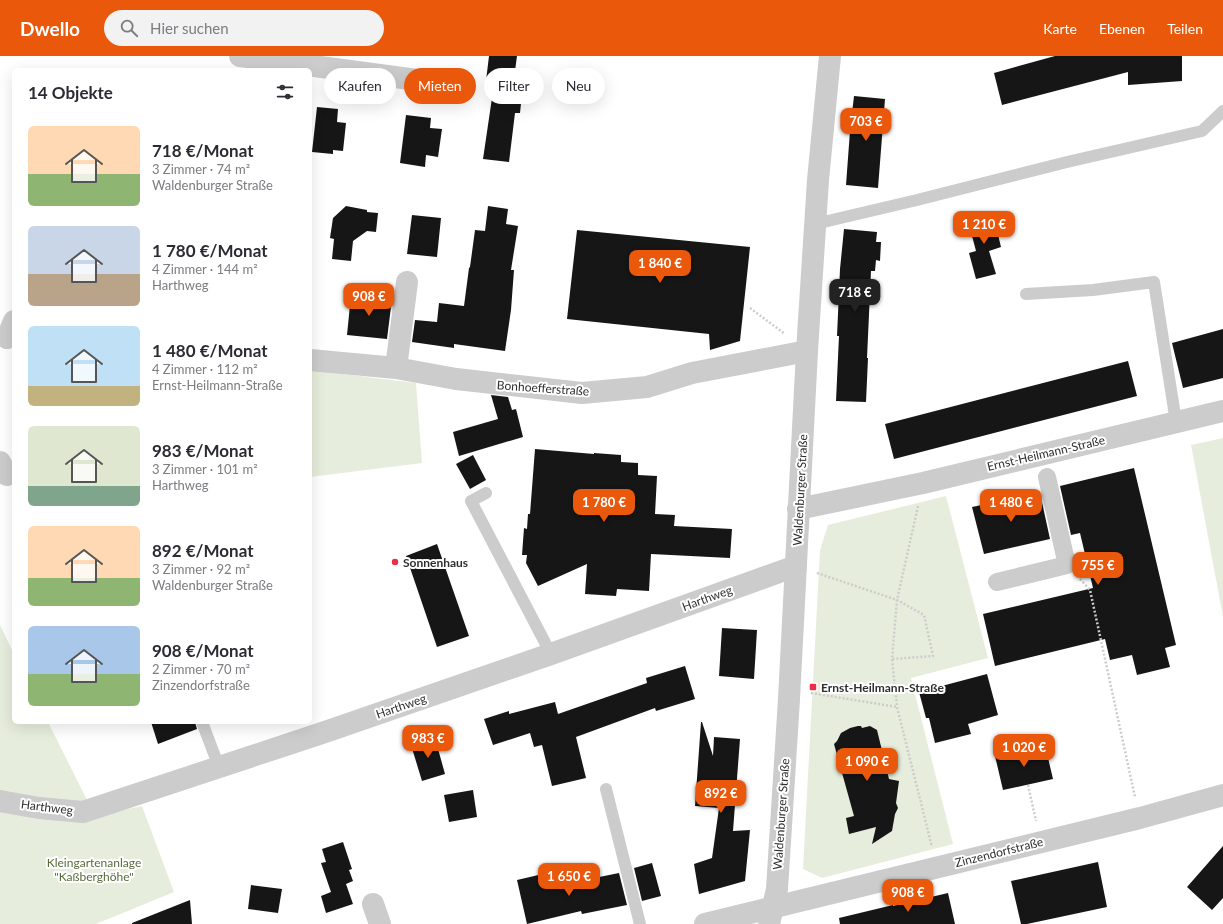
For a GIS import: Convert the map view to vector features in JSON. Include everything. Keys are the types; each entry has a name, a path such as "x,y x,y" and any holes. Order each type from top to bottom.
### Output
{"street":[{"name":"Waldenburger Straße","path":"771,916 777,889 815,224 830,56"},
{"path":"245,61 306,68"},
{"path":"312,69 404,79"},
{"path":"396,368 407,282"},
{"name":"Bonhoefferstraße","path":"312,360 396,368 456,379 582,393 647,387 692,373 807,350"},
{"name":"Ernst-Heilmann-Straße","path":"798,509 923,483 1223,411"},
{"path":"998,582 1067,565 1048,477"},
{"name":"Harthweg","path":"0,801 39,808 83,812 325,732 551,654 796,566"},
{"name":"Zinzendorfstraße","path":"704,924 771,916 937,867 1140,818 1223,795"}],"lane":[{"path":"815,224 1067,162 1202,131 1223,110"},
{"path":"1026,294 1093,290 1154,282 1176,422"},
{"path":"1041,454 1048,477"},
{"path":"486,493 471,501 551,654"},
{"path":"203,724 219,767"},
{"path":"606,789 640,924"}],"path":[{"path":"750,308 807,350"},
{"path":"923,483 897,600 892,659 897,707 937,867"},
{"path":"1067,565 1090,590 1136,798"},
{"path":"796,566 897,600 924,615 933,656 892,659"},
{"path":"789,690 897,707"},
{"path":"1028,785 1041,842"}],"green space":[{"path":"312,370 416,383 422,463 312,477"},
{"path":"1223,438 1223,617 1191,445"},
{"path":"946,496 988,658 911,678 953,844 822,878 803,869 820,550 828,525"},
{"name":"Kleingartenanlage \"Kaßberghöhe\"","path":"0,625 12,650 12,724 49,724 95,816 142,806 174,892 96,924 0,924"}],"building":[{"path":"489,56 517,56 515,68 488,68"},
{"path":"1055,56 1182,56 1182,81 1128,85 1128,72 1002,105 994,73"},
{"path":"854,96 885,99 878,188 846,185"},
{"path":"491,104 521,104 520,113 515,113 509,162 483,159"},
{"path":"317,107 338,109 337,122 346,123 343,151 333,150 333,154 312,152"},
{"path":"406,115 431,118 430,128 442,129 438,157 426,155 425,167 400,163"},
{"path":"346,206 367,210 367,212 378,213 376,232 367,231 353,241 351,261 332,259 334,239 330,238 333,218"},
{"path":"488,206 508,209 506,224 518,226 511,270 514,270 511,310 505,351 454,344 454,348 412,342 415,320 437,322 439,303 464,306 475,230 485,231"},
{"path":"993,214 1001,247 989,251 996,274 976,279 969,253 976,251 968,221"},
{"path":"412,215 441,218 437,257 407,254"},
{"path":"844,229 877,232 876,242 881,242 880,261 876,260 875,271 871,271 866,402 836,401 840,269"},
{"path":"577,230 750,247 740,341 710,350 709,334 567,319"},
{"path":"351,295 392,299 387,339 347,335"},
{"path":"1223,329 1223,378 1183,388 1172,343"},
{"path":"1128,361 1137,396 894,459 885,424"},
{"path":"491,395 508,397 512,410 516,409 523,437 459,456 453,432 498,419"},
{"path":"535,449 621,455 621,462 638,463 638,475 657,476 655,514 675,515 674,526 732,529 730,558 651,554 649,591 617,589 616,596 585,594 587,564 538,586 526,563 527,555 522,555 524,528 527,529 528,514 530,514"},
{"path":"473,455 486,480 470,489 456,464"},
{"path":"1134,468 1176,645 1165,648 1170,667 1137,675 1132,655 1110,660 1105,639 995,666 983,614 1093,588 1080,533 1071,535 1060,486"},
{"path":"1040,493 1050,539 984,554 972,507"},
{"path":"437,544 469,636 437,647 406,556"},
{"path":"722,628 757,630 754,679 719,676"},
{"path":"685,666 695,699 656,711 655,708 576,737 586,778 552,786 542,745 534,747 530,733 493,745 484,719 509,711 509,714 555,702 558,714 647,683 646,678"},
{"path":"987,674 998,715 968,724 971,734 935,743 929,718 926,718 919,692"},
{"path":"701,722 713,756 714,737 740,739 733,831 750,830 745,881 699,894 694,864 712,858 719,808 695,806"},
{"path":"152,724 196,724 197,729 158,744"},
{"path":"861,726 862,728 870,726 877,730 889,779 899,781 896,803 898,808 895,814 892,831 872,844 876,827 849,834 846,818 854,816 834,744 841,733"},
{"path":"435,738 445,774 422,781 411,745"},
{"path":"1045,745 1053,779 1003,790 995,756"},
{"path":"473,790 477,817 449,822 444,795"},
{"path":"343,842 352,869 349,870 353,881 346,884 353,904 326,913 321,896 331,892 321,863 326,862 322,849"},
{"path":"1223,846 1223,898 1212,910 1187,887"},
{"path":"1098,862 1107,907 1021,924 1011,881"},
{"path":"652,863 661,896 642,901 634,868"},
{"path":"547,873 550,887 619,873 627,905 582,914 581,911 527,924 517,880"},
{"path":"251,885 282,889 278,913 248,909"},
{"path":"948,893 955,924 840,924 839,918"},
{"path":"190,900 192,924 132,924 132,923"}],"place":[{"name":"Sonnenhaus","path":"395,562"},
{"name":"Ernst-Heilmann-Straße","path":"813,687"}]}
